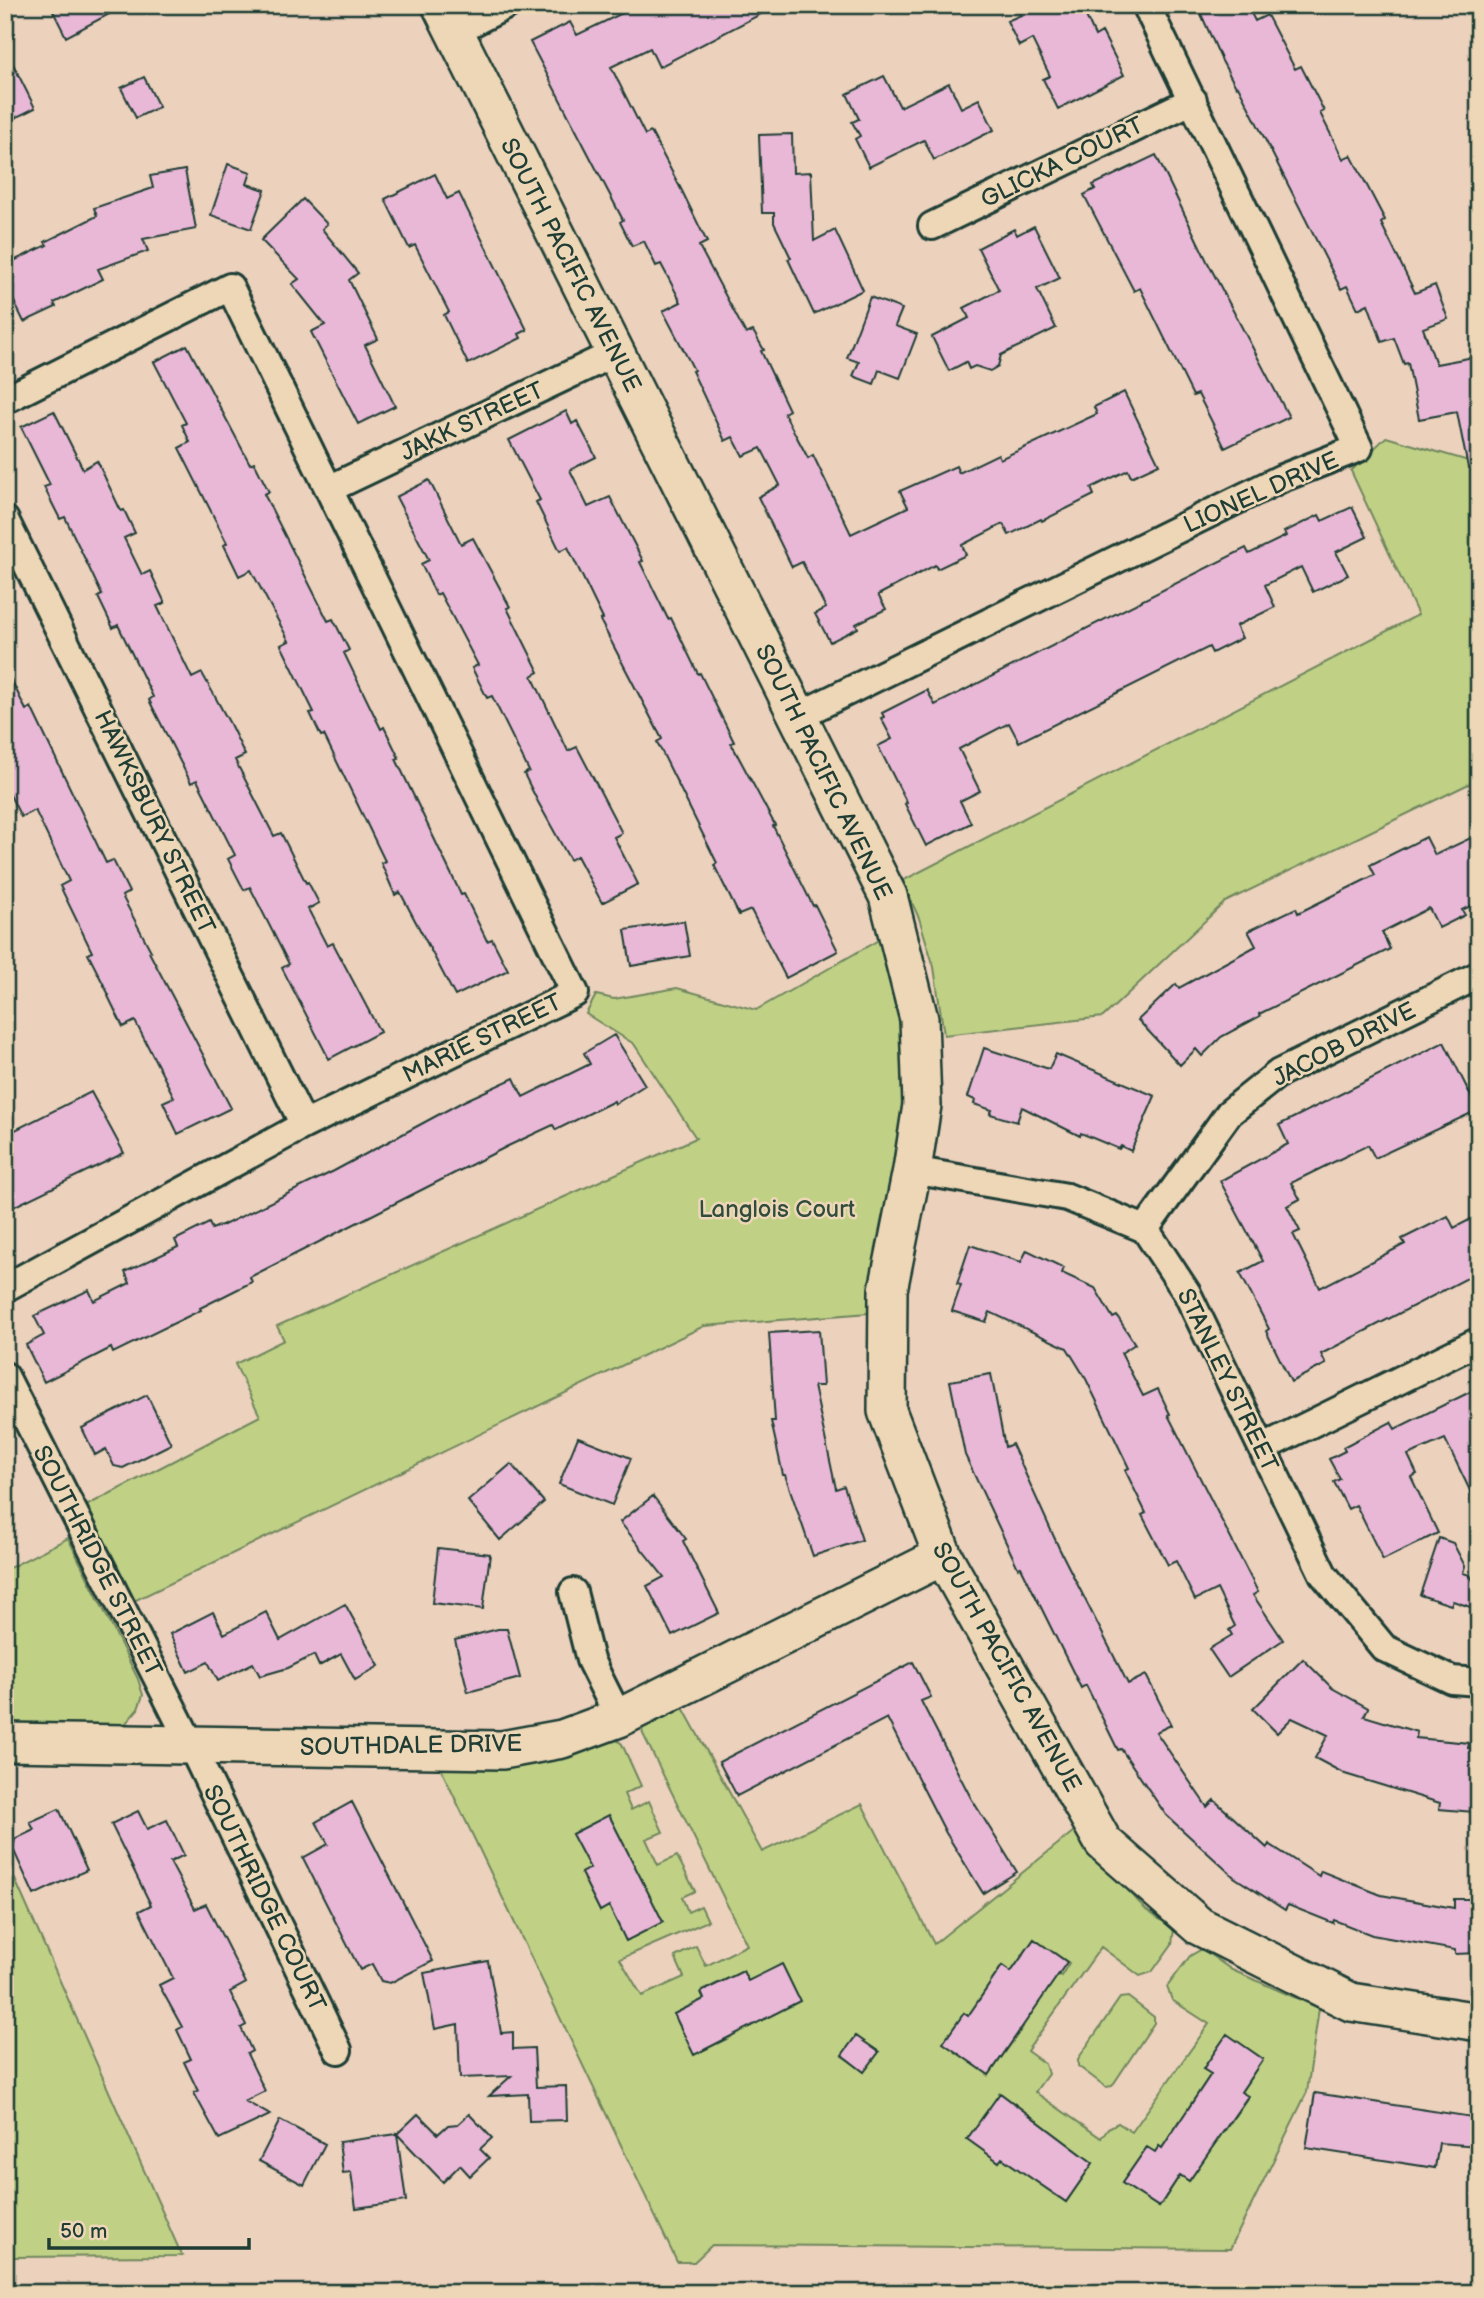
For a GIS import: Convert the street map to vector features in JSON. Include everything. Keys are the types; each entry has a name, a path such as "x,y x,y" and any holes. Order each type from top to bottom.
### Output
{"street":[{"path":"447,19 507,5"},
{"name":"LIONEL DRIVE","path":"798,716 1282,478 1359,448 1146,5"},
{"name":"SOUTH PACIFIC AVENUE","path":"447,19 888,896 919,1019 922,1104 888,1290 887,1411 943,1556 1103,1842 1199,1926 1351,2002 1479,2022"},
{"name":"GLICKA COURT","path":"932,226 1192,100"},
{"path":"5,400 230,287 329,489"},
{"name":"JAKK STREET","path":"329,489 615,353"},
{"name":"MARIE STREET","path":"5,1287 304,1125 575,993 329,489"},
{"name":"HAWKSBURY STREET","path":"5,520 304,1125"},
{"name":"JACOB DRIVE","path":"1145,1229 1229,1113 1279,1073 1479,975"},
{"path":"912,1170 1067,1197 1145,1229"},
{"name":"STANLEY STREET","path":"1145,1229 1187,1293 1323,1574 1384,1648 1452,1680 1479,1682"},
{"path":"1262,1448 1479,1341"},
{"name":"SOUTHRIDGE STREET","path":"5,1376 191,1745"},
{"name":"SOUTHDALE DRIVE","path":"5,1742 502,1750 562,1739 619,1718 943,1556"},
{"path":"573,1592 590,1660 619,1718"},
{"name":"SOUTHRIDGE COURT","path":"191,1745 338,2050"}],"green space":[{"path":"1386,437 1479,464 1479,779 1225,902 1103,1017 944,1035 934,967 919,918 902,881 1418,615 1351,471"},
{"name":"Langlois Court","path":"884,937 901,1000 906,1078 901,1129 869,1313 704,1326 134,1601 86,1506 260,1416 235,1364 284,1340 277,1326 696,1138 634,1044 586,1014 596,995 614,999 677,988 756,1010"},
{"path":"68,1538 138,1679 143,1695 138,1709 126,1723 106,1729 5,1726 5,1570"},
{"path":"681,1704 762,1852 862,1804 934,1944 1074,1831 1146,1910 1174,1929 1172,1944 1152,1972 1140,1976 1101,1947 1027,2051 1045,2064 1048,2074 1035,2092 1101,2138 1108,2128 1118,2123 1132,2132 1209,2024 1172,2000 1167,1987 1190,1956 1202,1949 1232,1970 1319,2008 1307,2092 1230,2249 712,2245 694,2262 677,2262 440,1767 613,1737 622,1744 641,1786 624,1794 631,1810 649,1801 663,1832 646,1839 658,1865 677,1856 695,1891 682,1897 688,1912 701,1906 708,1921 620,1959 642,1996 684,1977 675,1957 696,1946 706,1966 747,1945 643,1734 641,1724","holes":["609,1815 663,1922 626,1941 609,1906 600,1911 581,1873 590,1868 572,1834","1034,1939 1069,1963 1061,1976 1058,1974 1014,2020 1023,2027 989,2075 965,2014 973,2019 979,2000 1002,1966 1011,1972","743,1971 748,1981 727,2028 731,2037 694,2055 674,2014 704,1999 701,1991","1227,2035 1263,2059 1241,2092 1248,2097 1224,2132 1189,2107 1211,2074 1203,2069","856,2036 879,2052 864,2071 842,2056","1003,2095 1093,2163 1066,2202 1002,2158 999,2161","1178,2124 1212,2146 1190,2180 1180,2175 1159,2207 1122,2183 1146,2148 1155,2152 1159,2146 1162,2148"]},
{"path":"5,1857 182,2256 5,2257"},
{"path":"1128,1997 1154,2017 1154,2023 1112,2086 1106,2087 1078,2066 1078,2059 1120,1998"}],"building":[{"path":"50,5 126,5 66,37"},
{"path":"639,5 778,5 659,67 650,48 611,67 645,135 651,132 682,191 707,242 699,246 746,334 753,331 764,350 761,351 789,410 784,413 808,458 813,455 851,534 908,507 900,491 956,466 959,473 998,454 1000,459 1097,414 1094,407 1124,392 1159,464 1131,477 1128,470 1091,488 1094,495 1009,535 1003,524 962,545 966,555 937,569 935,565 878,595 886,609 856,624 858,628 830,642 815,614 826,608 802,562 792,567 758,497 780,485 761,448 743,456 733,437 725,441 692,371 694,370 663,311 681,302 661,264 656,266 644,241 632,246 620,222 623,220 530,42 570,22 577,35"},
{"path":"1016,5 1081,5 1095,36 1102,32 1124,75 1058,109 1043,79 1050,76 1032,39 1019,46 1007,21 1021,15"},
{"path":"1197,5 1247,5 1255,21 1267,15 1295,69 1301,66 1324,111 1320,113 1343,159 1351,155 1385,220 1381,223 1415,293 1435,285 1448,319 1423,328 1436,364 1479,356 1479,467 1468,468 1457,412 1419,419 1408,363 1404,364 1394,338 1382,342 1368,304 1358,309 1347,286 1341,289 1238,86 1236,87 1222,61"},
{"path":"5,48 35,108 5,123"},
{"path":"884,76 900,107 949,83 961,108 979,99 994,130 934,160 924,140 869,167 855,139 860,136 852,122 859,119 847,94"},
{"path":"144,77 159,107 136,118 121,88"},
{"path":"792,134 793,173 811,172 814,241 835,230 863,290 814,314 788,259 791,258 774,223 774,213 762,213 759,135"},
{"path":"1156,155 1207,261 1289,417 1225,448 1198,394 1193,396 1140,288 1134,291 1084,195 1095,189 1093,185"},
{"path":"228,164 251,172 247,184 265,190 251,229 211,215"},
{"path":"185,170 196,229 143,239 148,251 98,269 103,279 54,303 56,307 24,322 5,283 5,265 97,216 94,208 153,188 150,176"},
{"path":"435,174 447,199 459,193 527,330 519,334 521,338 468,364 444,315 449,312 415,245 409,248 385,199"},
{"path":"303,199 327,224 322,229 358,273 349,280 378,339 365,345 395,406 358,424 311,332 325,325 292,284 299,279 261,240"},
{"path":"1034,226 1060,278 1037,289 1056,328 1001,355 998,366 990,371 975,366 969,369 966,362 949,371 932,337 969,318 964,308 999,290 978,248 1014,229 1017,235"},
{"path":"870,297 902,309 895,326 917,334 900,378 879,370 874,384 853,376 859,362 847,358"},
{"path":"187,345 250,464 254,462 269,492 264,494 328,621 333,619 349,650 344,653 381,729 384,727 399,758 396,759 461,895 464,894 487,941 492,939 508,970 455,996 400,892 395,895 381,863 385,861 324,735 321,736 310,713 314,712 281,645 289,641 251,570 239,576 224,545 227,543 179,448 190,442 182,425 186,423 154,362"},
{"path":"54,411 83,469 97,461 121,511 124,510 135,533 124,538 142,575 150,571 165,603 157,606 192,678 202,673 230,724 245,755 235,760 274,836 281,833 306,883 308,882 319,903 308,909 327,946 333,943 380,1032 329,1059 282,968 289,964 250,887 244,890 228,859 235,855 197,780 191,783 149,700 153,697 118,625 113,628 98,597 102,595 65,517 60,519 44,487 50,485 21,427"},
{"path":"566,411 572,424 577,421 596,457 570,470 588,507 610,497 643,561 640,562 668,619 671,618 698,674 700,673 734,742 731,743 838,951 786,978 751,910 739,915 714,865 717,863 657,742 662,739 600,620 603,619 568,547 560,551 536,502 540,500 509,440"},
{"path":"429,480 461,544 473,538 510,607 507,608 539,672 532,676 568,751 577,747 622,833 614,837 638,884 602,903 577,856 570,860 538,802 524,774 529,771 492,696 487,698 472,668 478,665 440,593 436,595 421,564 429,560 396,497"},
{"path":"1352,507 1367,537 1336,552 1348,575 1313,592 1301,567 1265,585 1275,607 1236,626 1242,638 1212,653 1209,647 1019,742 1009,723 959,749 980,791 960,801 971,823 926,846 878,746 892,739 881,718 884,717 882,713 927,690 935,705 1246,548 1249,554 1286,536 1284,532 1319,515 1322,521"},
{"path":"5,667 26,710 31,707 106,863 113,860 129,892 122,896 231,1108 178,1134 163,1102 174,1097 135,1021 123,1027 88,954 92,952 60,886 69,881 35,810 21,817 5,785"},
{"path":"1479,834 1479,902 1462,910 1465,915 1439,928 1429,908 1382,932 1390,949 1259,1014 1260,1016 1221,1037 1202,1056 1196,1049 1180,1065 1138,1020 1176,984 1179,988 1256,946 1248,931 1296,908 1298,913 1375,875 1370,865 1426,837 1435,855"},
{"path":"684,921 690,956 631,966 625,930"},
{"path":"614,1035 645,1085 615,1104 614,1101 556,1130 553,1125 508,1146 250,1277 252,1282 200,1308 201,1310 113,1353 111,1348 44,1382 26,1345 44,1335 34,1316 89,1290 94,1301 130,1283 125,1272 178,1247 175,1240 209,1223 212,1229 224,1225 514,1078 523,1097 590,1064 584,1053"},
{"path":"1444,1042 1478,1110 1375,1158 1368,1145 1291,1183 1300,1199 1287,1206 1300,1231 1293,1234 1320,1288 1405,1244 1402,1239 1448,1216 1454,1228 1479,1215 1479,1272 1321,1354 1326,1364 1291,1382 1266,1331 1269,1329 1240,1273 1263,1261 1220,1181 1288,1144 1279,1125"},
{"path":"984,1048 1049,1069 1056,1054 1155,1096 1131,1151 1121,1146 1119,1149 1081,1133 1080,1136 1022,1107 1017,1122 990,1114 992,1110 974,1104 975,1100 968,1097"},
{"path":"91,1092 124,1153 5,1211 5,1135"},
{"path":"970,1245 1021,1262 1027,1250 1064,1268 1062,1273 1095,1288 1113,1318 1117,1316 1135,1344 1121,1353 1143,1396 1158,1389 1170,1414 1168,1415 1258,1592 1253,1595 1283,1640 1228,1677 1209,1649 1232,1635 1229,1630 1235,1626 1217,1589 1195,1600 1176,1561 1168,1565 1142,1515 1146,1513 1125,1470 1129,1468 1086,1379 1067,1348 990,1312 986,1322 952,1311 961,1285 957,1284"},
{"path":"819,1330 823,1386 814,1386 836,1489 844,1486 862,1540 813,1556 783,1475 771,1421 775,1421 769,1333"},
{"path":"991,1374 1005,1447 1012,1444 1059,1548 1128,1684 1146,1675 1171,1725 1156,1732 1207,1807 1214,1800 1267,1848 1269,1844 1319,1876 1321,1871 1381,1895 1454,1908 1454,1899 1478,1899 1479,1953 1455,1954 1455,1950 1372,1935 1288,1905 1285,1910 1234,1877 1166,1815 1121,1749 1118,1750 1086,1685 1081,1688 1021,1567 1018,1568 965,1455 950,1381"},
{"path":"1472,1391 1473,1394 1479,1391 1479,1509 1445,1439 1408,1455 1417,1474 1411,1477 1438,1533 1383,1560 1356,1505 1348,1509 1334,1482 1340,1479 1329,1459 1345,1451 1343,1447 1391,1422 1395,1429"},
{"path":"147,1395 171,1444 123,1468 114,1466 106,1449 95,1455 82,1428"},
{"path":"578,1437 631,1458 612,1505 559,1484"},
{"path":"511,1464 544,1502 500,1540 468,1501"},
{"path":"653,1496 686,1539 683,1541 719,1613 672,1636 647,1586 664,1577 620,1522"},
{"path":"1439,1538 1453,1543 1465,1566 1463,1573 1470,1575 1479,1592 1479,1610 1453,1601 1451,1605 1420,1595"},
{"path":"438,1548 490,1554 483,1609 432,1603"},
{"path":"345,1604 379,1666 355,1680 341,1654 319,1666 314,1655 288,1668 260,1676 253,1663 218,1681 208,1662 188,1672 170,1634 213,1612 224,1634 266,1612 280,1640"},
{"path":"507,1629 520,1678 468,1692 455,1640"},
{"path":"1303,1659 1332,1688 1368,1708 1364,1716 1417,1732 1416,1738 1469,1743 1468,1748 1479,1749 1474,1812 1439,1809 1440,1803 1345,1774 1315,1758 1328,1735 1292,1718 1277,1733 1253,1709"},
{"path":"913,1662 931,1697 921,1701 971,1798 1017,1872 983,1893 946,1833 887,1718 737,1796 719,1762"},
{"path":"352,1802 433,1961 390,1983 381,1981 372,1964 360,1970 303,1858 328,1844 316,1822"},
{"path":"59,1809 87,1870 34,1895 13,1849 15,1839 34,1830 30,1822"},
{"path":"138,1811 147,1829 167,1820 184,1855 170,1862 195,1909 206,1904 246,1983 230,1992 246,2025 241,2028 252,2051 247,2054 265,2091 245,2101 270,2115 219,2139 194,2093 198,2091 184,2062 191,2059 177,2030 182,2027 159,1985 173,1978 139,1911 151,1905 111,1824"},
{"path":"609,1815 663,1922 626,1941 609,1906 600,1911 581,1873 590,1868 572,1834"},
{"path":"1034,1939 1067,1962 989,2075 943,2043 964,2013 968,2016 1002,1966 1011,1972"},
{"path":"488,1961 501,2033 513,2032 513,2049 534,2048 536,2087 566,2086 567,2120 529,2121 528,2094 489,2096 511,2076 460,2078 458,2024 435,2029 424,1973"},
{"path":"782,1964 800,2001 694,2055 674,2014 704,1999 701,1992 743,1971 748,1981"},
{"path":"1227,2034 1263,2059 1241,2092 1248,2096 1189,2181 1180,2175 1159,2207 1122,2183 1147,2147 1155,2152 1159,2146 1162,2148 1211,2074 1203,2069"},
{"path":"856,2036 879,2052 864,2072 842,2055"},
{"path":"1000,2093 1093,2163 1066,2202 1002,2158 999,2162 967,2139"},
{"path":"1315,2093 1479,2118 1479,2146 1439,2143 1435,2168 1306,2148"},
{"path":"418,2114 438,2134 448,2125 458,2124 469,2114 492,2138 480,2149 489,2158 470,2176 460,2165 443,2182 397,2134"},
{"path":"280,2120 325,2144 304,2185 259,2161"},
{"path":"397,2134 406,2201 356,2208 351,2172 343,2173 339,2142"}]}
